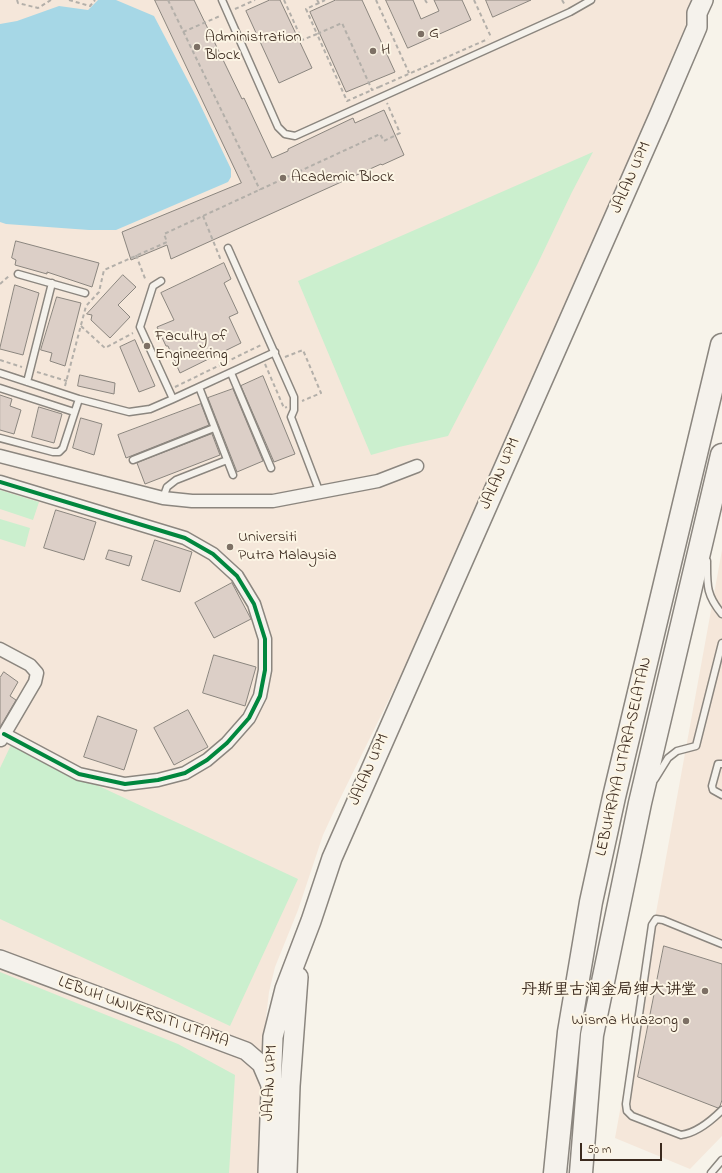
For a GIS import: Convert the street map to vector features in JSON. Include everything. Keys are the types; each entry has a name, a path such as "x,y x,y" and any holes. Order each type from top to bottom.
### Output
{"highway":[{"name":"LEBUHRAYA UTARA–SELATAN","path":"555,1173 569,1032 591,902 614,797 722,345"},
{"name":"LEBUHRAYA UTARA–SELATAN","path":"581,1173 592,1035 640,803 722,455"}],"main road":[{"name":"JALAN UPM","path":"268,1173 270,1085 273,1037 286,989 332,858 697,27 697,13 702,0"},
{"path":"697,27 708,19 716,0"},
{"name":"JALAN UPM","path":"287,1173 291,1062 300,950"},
{"name":"LEBUH UNIVERSITI UTAMA","path":"0,959 246,1051 261,1064 270,1085"}],"street":[{"path":"0,456 163,498 192,501 273,501 378,481 417,466"},
{"path":"0,482 185,538 213,554 237,576 254,604 265,639 265,670 260,696 249,718 228,743 207,760 185,773 158,780 125,784 79,774 2,738 36,682 37,673 30,665 0,649"}],"lane":[{"path":"222,0 278,127 286,134 295,136 570,12 591,0"},
{"path":"228,248 294,397 294,410 291,417 320,493"},
{"path":"18,274 85,293"},
{"path":"161,281 153,286 140,328 173,399"},
{"path":"26,382 52,283"},
{"path":"0,381 1,373 79,399 129,412 150,409 199,388 275,352"},
{"path":"231,372 271,468"},
{"path":"0,388 74,412"},
{"path":"199,388 233,475"},
{"path":"0,438 53,452 59,452 63,448 79,399"},
{"path":"133,460 214,428"},
{"path":"163,498 168,487 176,480 227,460"},
{"path":"707,546 708,517"},
{"path":"707,554 707,585 712,602 722,614"},
{"path":"640,803 668,758 677,751 696,746 720,661 722,643"},
{"path":"722,764 718,764 712,786 713,790 722,795"},
{"path":"722,944 663,920 656,920 652,924 626,1104 627,1111 632,1116 681,1136 687,1135 694,1131 722,1110"},
{"path":"711,1173 722,1160"}],"path":[{"path":"17,0 18,3 38,8 51,0"},
{"path":"69,0 90,6 95,0"},
{"path":"168,0 260,190"},
{"path":"284,0 302,40 342,23 350,41"},
{"path":"325,0 306,9 347,101 372,90"},
{"path":"376,0 409,73"},
{"path":"474,0 491,37"},
{"path":"562,0 564,5 568,2"},
{"path":"379,87 498,34"},
{"path":"0,360 67,381 86,306 99,292 104,270 167,242 164,234 380,134 384,141"},
{"path":"203,216 220,258"},
{"path":"136,255 147,280 144,287"},
{"path":"81,326 105,348 136,332"}],"shaded area":[{"name":"Universiti Putra Malaysia","path":"0,0 698,0 571,296 426,624 323,835 298,910 275,967 269,992 266,1018 263,1173 0,1173"},
{"path":"722,550 722,1136 690,1169 615,1138"}],"green space":[{"path":"593,152 537,265 448,436 371,455 298,281"},
{"path":"0,490 39,502 33,520 0,509"},
{"path":"0,519 30,528 25,547 0,539"},
{"path":"11,745 298,879 230,1026 0,919 0,768"},
{"path":"0,972 178,1044 235,1075 229,1173 0,1173"}],"water":[{"path":"98,0 116,0 154,16 197,98 231,169 231,177 228,182 116,230 89,230 6,224 0,222 0,24 17,21 59,6 88,10"}],"building":[{"name":"Academic Block","path":"155,0 194,0 242,99 244,98 272,158 353,118 355,123 384,110 404,155 171,259 167,245 131,260 122,232 241,183"},
{"path":"270,0 280,0 312,68 279,83 246,11"},
{"name":"H","path":"336,0 362,0 395,72 346,92 310,12"},
{"name":"G","path":"386,0 413,0 421,19 439,11 434,0 462,0 471,20 408,48"},
{"path":"486,0 531,0 493,17"},
{"path":"16,241 99,263 92,287 47,272 47,274 15,265 16,260 12,258"},
{"path":"224,263 231,279 224,283 238,313 229,317 241,343 180,373 168,346 166,346 157,327 174,320 161,293"},
{"path":"123,275 136,287 118,305 130,317 110,338 91,320 92,315 87,314"},
{"path":"15,285 39,293 23,355 0,349"},
{"path":"57,297 81,303 65,366 50,361 52,353 41,350"},
{"path":"135,340 155,386 139,392 120,347"},
{"path":"80,375 115,383 114,394 78,386"},
{"path":"263,376 295,454 274,462 241,386"},
{"path":"233,389 263,461 237,472 208,398"},
{"path":"0,395 12,399 10,406 21,410 14,434 0,430"},
{"path":"201,404 209,425 126,458 118,435"},
{"path":"39,407 62,414 54,443 32,437"},
{"path":"81,418 102,424 94,455 73,448"},
{"path":"212,434 220,455 145,484 137,463"},
{"path":"56,510 96,522 84,560 44,548"},
{"path":"155,540 192,552 180,592 142,580"},
{"path":"109,550 132,556 129,566 106,559"},
{"path":"232,583 251,619 214,638 195,603"},
{"path":"214,655 256,667 245,706 203,693"},
{"path":"4,672 18,682 10,696 16,700 0,727 0,678"},
{"path":"188,710 208,747 174,765 154,728"},
{"path":"98,716 137,730 124,770 84,757"},
{"name":"Wisma Huazong","path":"664,946 722,964 722,1100 718,1108 638,1077"}],"cycle path":[{"path":"0,482 185,538 213,554 237,576 254,604 265,639 265,670 260,696 249,718 227,743 207,760 185,773 158,780 125,784 79,774 4,734"}],"place":[{"name":"G","path":"421,34"},
{"name":"Administration Block","path":"197,47"},
{"name":"H","path":"373,51"},
{"name":"Academic Block","path":"283,178"},
{"name":"Faculty of Engineering","path":"147,346"},
{"name":"Universiti Putra Malaysia","path":"230,547"},
{"name":"丹斯里古润金局绅大讲堂","path":"705,991"},
{"name":"Wisma Huazong","path":"686,1021"}]}
